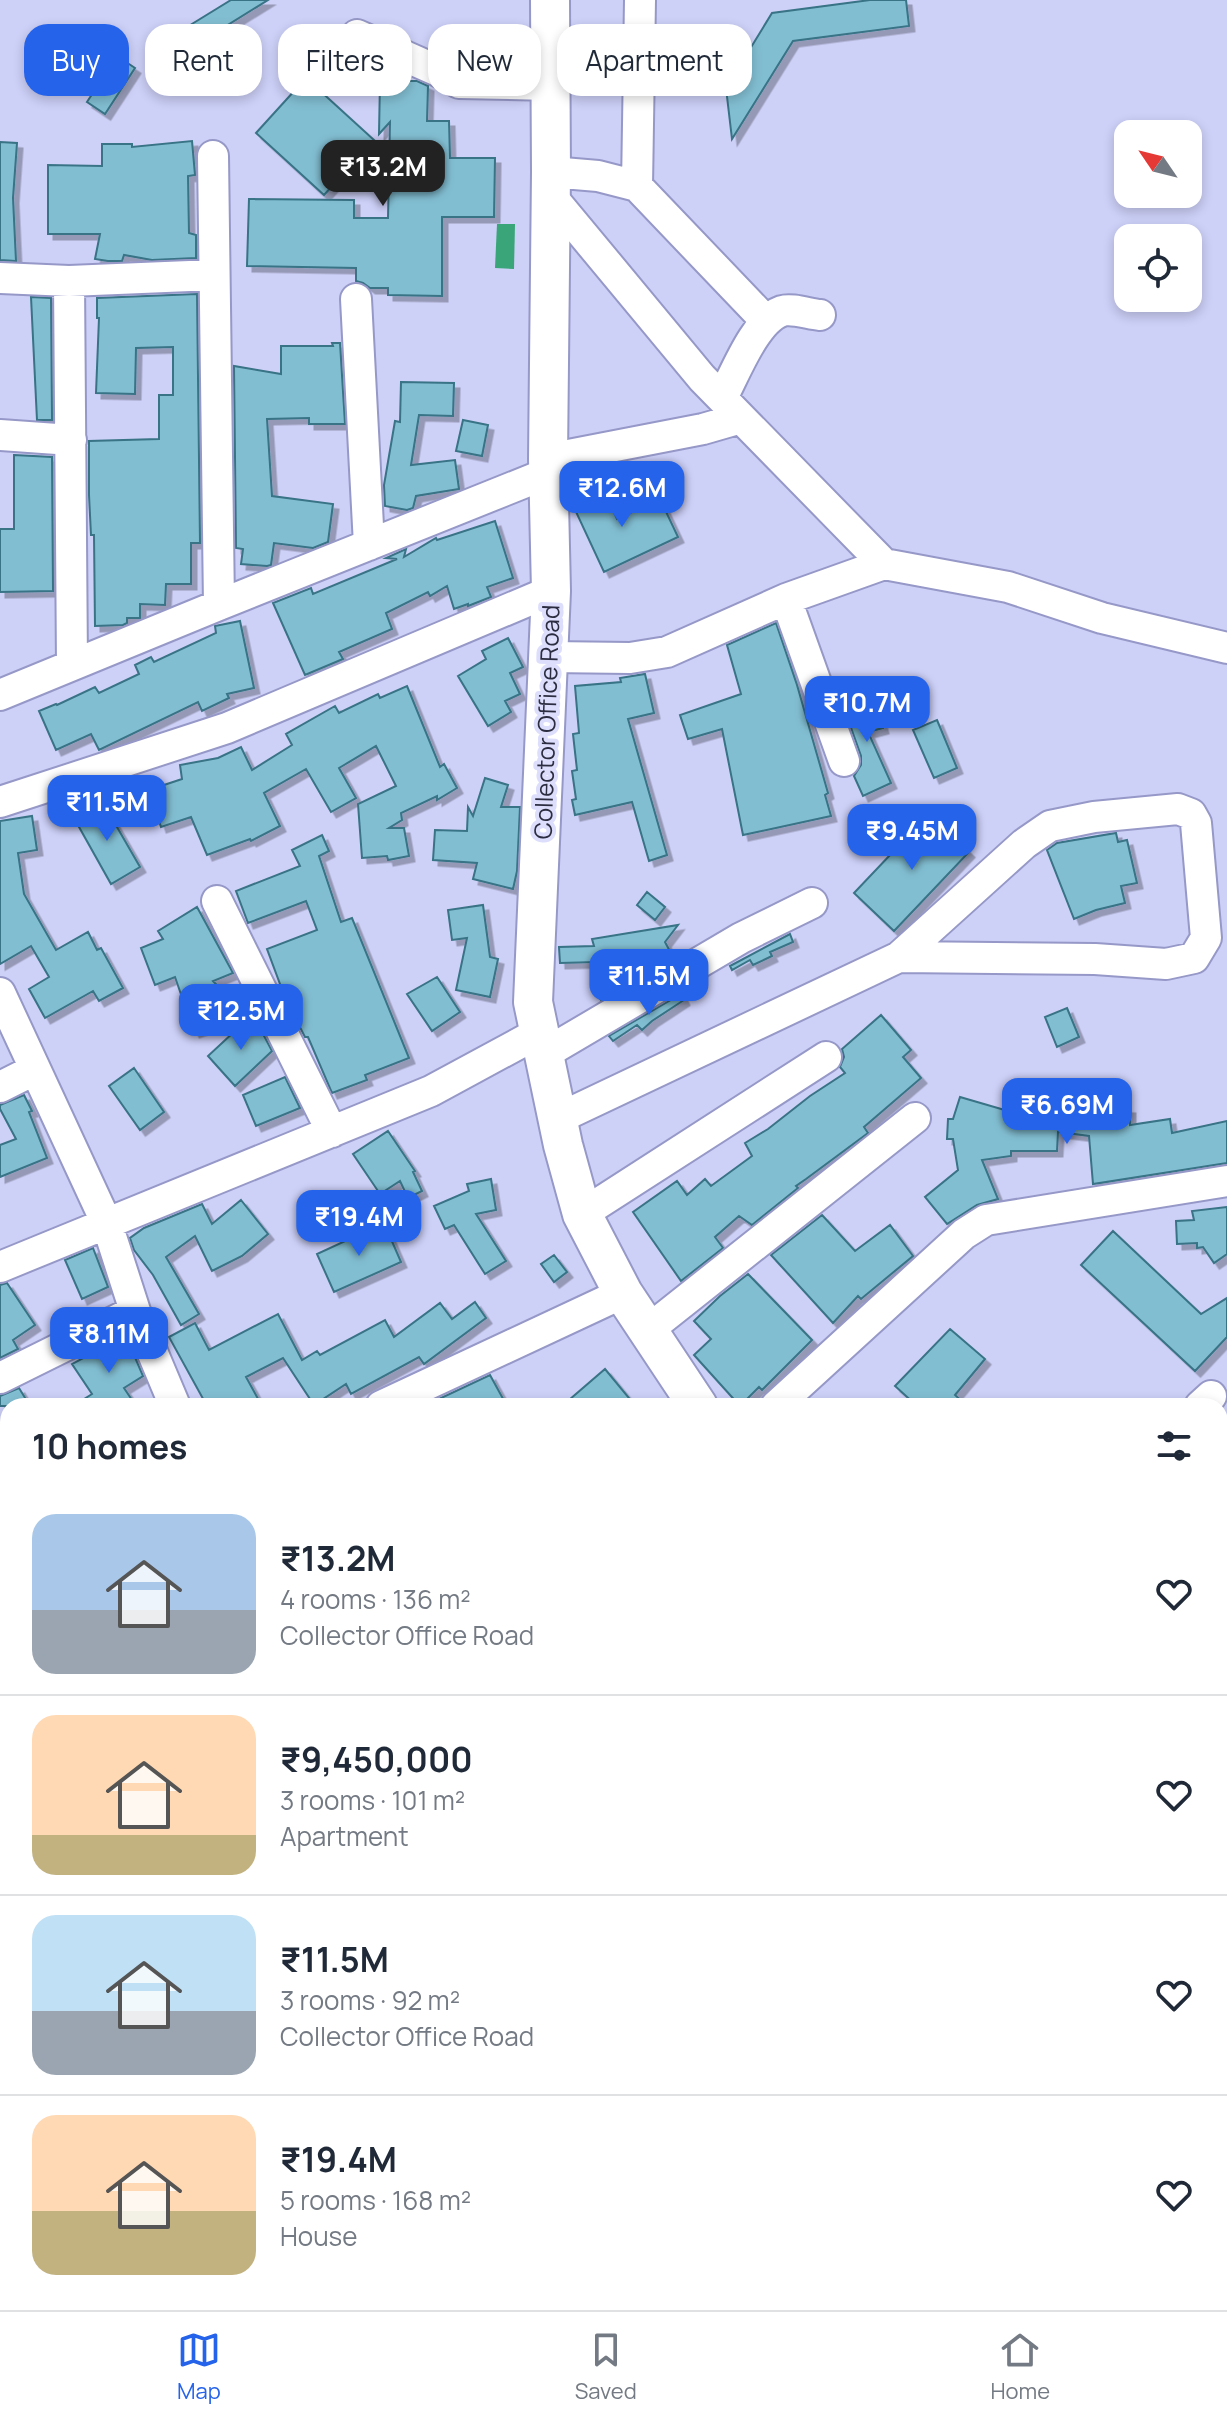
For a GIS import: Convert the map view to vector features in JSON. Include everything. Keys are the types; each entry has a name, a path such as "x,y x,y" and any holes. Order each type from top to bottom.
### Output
{"main road":[{"name":"Collector Office Road","path":"550,0 548,466 551,591 533,1002 557,1119 582,1214 623,1293 693,1398"}],"street":[{"path":"637,186 640,0"},
{"path":"412,59 459,83 551,85"},
{"path":"213,156 219,605"},
{"path":"766,321 637,186 598,176 551,184 692,366 884,564"},
{"path":"0,278 69,281 214,275"},
{"path":"69,281 72,665"},
{"path":"356,299 369,545"},
{"path":"0,695 369,545 548,466 703,429 732,408 754,338 766,321 784,310 820,315"},
{"path":"0,435 71,440"},
{"path":"549,657 630,658 658,654 786,599 884,564 1008,587 1102,618 1227,648"},
{"path":"0,802 227,728 551,591"},
{"path":"786,599 844,761"},
{"path":"557,1119 899,957 1024,844 1050,826 1094,817 1178,809 1191,814 1196,823 1206,938 1194,958 1166,964 1095,959 899,957"},
{"path":"217,901 332,1132"},
{"path":"0,1267 542,1043 812,903"},
{"path":"0,993 107,1224 135,1311 172,1398"},
{"path":"582,1214 826,1057"},
{"path":"0,1087 34,1070"},
{"path":"648,1330 915,1118"},
{"path":"785,1398 964,1234 986,1220 1227,1181"},
{"path":"398,1398 623,1293"},
{"path":"0,1378 135,1311"}],"shaded area":[{"path":"497,224 515,224 514,269 495,268"}],"building":[{"path":"231,0 268,0 229,24 192,24"},
{"path":"870,0 906,0 909,26 793,41 732,139 727,96 752,96 752,46 772,13"},
{"path":"412,81 417,81 428,86 427,121 449,121 450,158 495,158 494,217 442,217 442,296 388,295 388,288 370,288 356,281 356,268 247,266 249,199 354,200 354,218 388,218 390,122 379,134 380,96 412,96"},
{"path":"91,96 117,96 105,114 87,102"},
{"path":"290,96 326,96 374,140 324,195 256,133"},
{"path":"192,141 195,175 188,176 189,233 196,235 196,258 152,260 124,255 122,261 95,259 100,234 48,234 48,165 102,166 102,144 132,144 132,147"},
{"path":"0,142 17,143 13,198 16,261 0,260"},
{"path":"197,294 200,543 191,543 191,584 166,584 165,605 140,604 140,618 127,618 127,623 123,625 95,626 89,441 159,439 159,395 173,395 173,347 136,348 135,394 96,393 97,298"},
{"path":"31,297 51,298 52,420 37,420"},
{"path":"332,343 340,343 345,424 309,424 309,418 267,419 272,496 333,504 328,542 313,548 274,543 271,565 241,564 243,549 236,548 234,366 281,374 281,346 333,346"},
{"path":"401,382 454,383 453,416 419,415 411,465 455,460 459,489 416,496 413,508 407,510 385,506 384,485 395,421 400,422"},
{"path":"463,420 488,425 482,456 456,451"},
{"path":"14,455 52,457 53,591 0,592 0,529 14,529"},
{"path":"602,486 617,519 660,499 678,537 604,572 571,501"},
{"path":"495,521 513,578 487,587 491,597 454,609 447,586 430,596 428,592 386,613 392,629 339,652 343,659 305,675 273,603 311,588 313,594 397,559 386,558 406,549 404,557 436,538"},
{"path":"240,621 254,688 227,694 229,698 202,711 198,702 99,750 91,734 56,750 39,711 95,687 99,693 139,674 135,665 151,657 154,662 216,633 215,626"},
{"path":"776,623 828,793 825,795 831,816 743,835 722,729 688,739 680,715 741,694 727,645"},
{"path":"508,638 523,667 510,673 520,694 505,701 511,712 488,726 458,676 486,659 482,651"},
{"path":"645,674 654,713 628,719 667,855 649,861 632,802 575,815 572,800 576,799 572,771 577,770 573,734 579,733 575,686 621,682 620,678"},
{"path":"407,686 440,767 444,764 457,788 437,800 437,796 401,813 402,820 389,828 404,828 409,856 388,860 387,856 362,858 358,804 396,786 376,746 339,768 356,798 331,812 306,769 264,793 280,826 251,841 207,855 191,817 161,827 149,790 182,779 180,765 218,758 241,747 252,770 292,745 286,734 335,706 339,713 378,694 380,698"},
{"path":"874,696 883,728 868,732 891,783 863,796 854,776 861,765 861,756 843,705"},
{"path":"937,720 957,768 934,778 913,730"},
{"path":"485,778 508,785 501,807 520,807 517,871 513,889 473,879 477,863 433,860 435,830 467,831 468,807 473,816"},
{"path":"102,801 140,867 111,884 74,818"},
{"path":"929,814 969,852 894,931 854,893"},
{"path":"32,816 37,850 18,853 24,894 56,950 88,932 97,950 101,948 123,988 99,1001 93,991 45,1018 29,989 49,977 31,946 0,964 0,821"},
{"path":"1116,833 1118,842 1127,840 1137,883 1121,886 1125,903 1074,919 1047,850 1057,843"},
{"path":"322,835 329,851 319,856 341,922 352,918 409,1058 365,1075 367,1080 332,1093 308,1037 305,1037 286,1000 267,949 317,930 306,901 248,923 236,891 300,866 292,850"},
{"path":"647,892 665,907 655,920 637,905"},
{"path":"483,905 490,957 498,959 490,997 456,990 467,938 452,940 448,910"},
{"path":"197,907 233,973 213,981 245,1014 194,1032 175,977 155,985 141,948 163,939 158,931"},
{"path":"678,925 665,942 673,957 601,1000 598,996 645,957 596,965 596,962 560,963 559,947 594,946 592,939"},
{"path":"790,934 793,942 770,952 772,956 753,965 750,960 732,970 730,966"},
{"path":"437,977 460,1012 432,1031 407,994"},
{"path":"681,994 684,1000 642,1030 637,1025 613,1041 609,1036"},
{"path":"1067,1008 1079,1037 1057,1047 1045,1017"},
{"path":"881,1015 911,1050 903,1057 921,1078 864,1127 868,1133 796,1186 798,1188 752,1225 739,1216 715,1237 723,1248 681,1281 633,1212 677,1181 687,1195 705,1179 711,1186 752,1156 745,1143 845,1073 840,1067 844,1057 842,1049"},
{"path":"249,1018 262,1032 272,1051 235,1086 208,1056"},
{"path":"134,1068 164,1112 140,1130 109,1086"},
{"path":"285,1077 300,1108 256,1126 243,1095"},
{"path":"24,1095 47,1158 0,1177 0,1145 16,1139 0,1105"},
{"path":"960,1097 1008,1111 1030,1111 1030,1100 1053,1100 1053,1105 1094,1110 1094,1106 1130,1108 1130,1125 1170,1119 1172,1133 1227,1121 1227,1163 1093,1184 1089,1136 1058,1132 1057,1151 1011,1151 1011,1156 982,1160 998,1199 977,1205 947,1224 925,1197 958,1170 953,1139 947,1139 948,1119 953,1119"},
{"path":"388,1131 415,1171 422,1191 408,1198 400,1181 380,1194 353,1154"},
{"path":"491,1179 496,1210 476,1214 506,1261 485,1274 454,1225 445,1229 434,1206 469,1191 467,1184"},
{"path":"241,1200 268,1234 242,1256 212,1271 195,1236 166,1257 199,1314 181,1325 153,1275 134,1250 130,1238 144,1228 202,1204 212,1224"},
{"path":"1227,1207 1227,1254 1214,1263 1203,1247 1197,1248 1197,1243 1177,1244 1176,1221 1194,1220 1192,1211"},
{"path":"822,1215 855,1251 890,1225 913,1256 861,1299 858,1296 833,1323 771,1255"},
{"path":"384,1223 401,1262 334,1292 317,1254"},
{"path":"1113,1231 1201,1314 1227,1298 1227,1337 1195,1371 1081,1265"},
{"path":"93,1248 108,1287 82,1299 65,1260"},
{"path":"554,1255 567,1272 554,1282 541,1264"},
{"path":"748,1274 812,1340 762,1390 759,1387 748,1398 733,1398 694,1355 711,1339 694,1321"},
{"path":"7,1283 35,1325 13,1340 18,1349 0,1358 0,1285"},
{"path":"475,1302 486,1318 424,1364 419,1357 351,1394 346,1384 325,1398 309,1398 283,1358 246,1377 258,1398 203,1398 169,1337 195,1323 209,1350 278,1314 302,1360 317,1351 320,1355 385,1320 394,1337 440,1303 452,1319"},
{"path":"950,1329 985,1359 955,1395 958,1398 908,1398 895,1386"},
{"path":"122,1337 143,1376 124,1388 131,1398 86,1398 92,1394 72,1364"},
{"path":"605,1369 629,1398 571,1398"},
{"path":"490,1375 503,1398 441,1398"},
{"path":"19,1388 25,1398 0,1398"}]}
